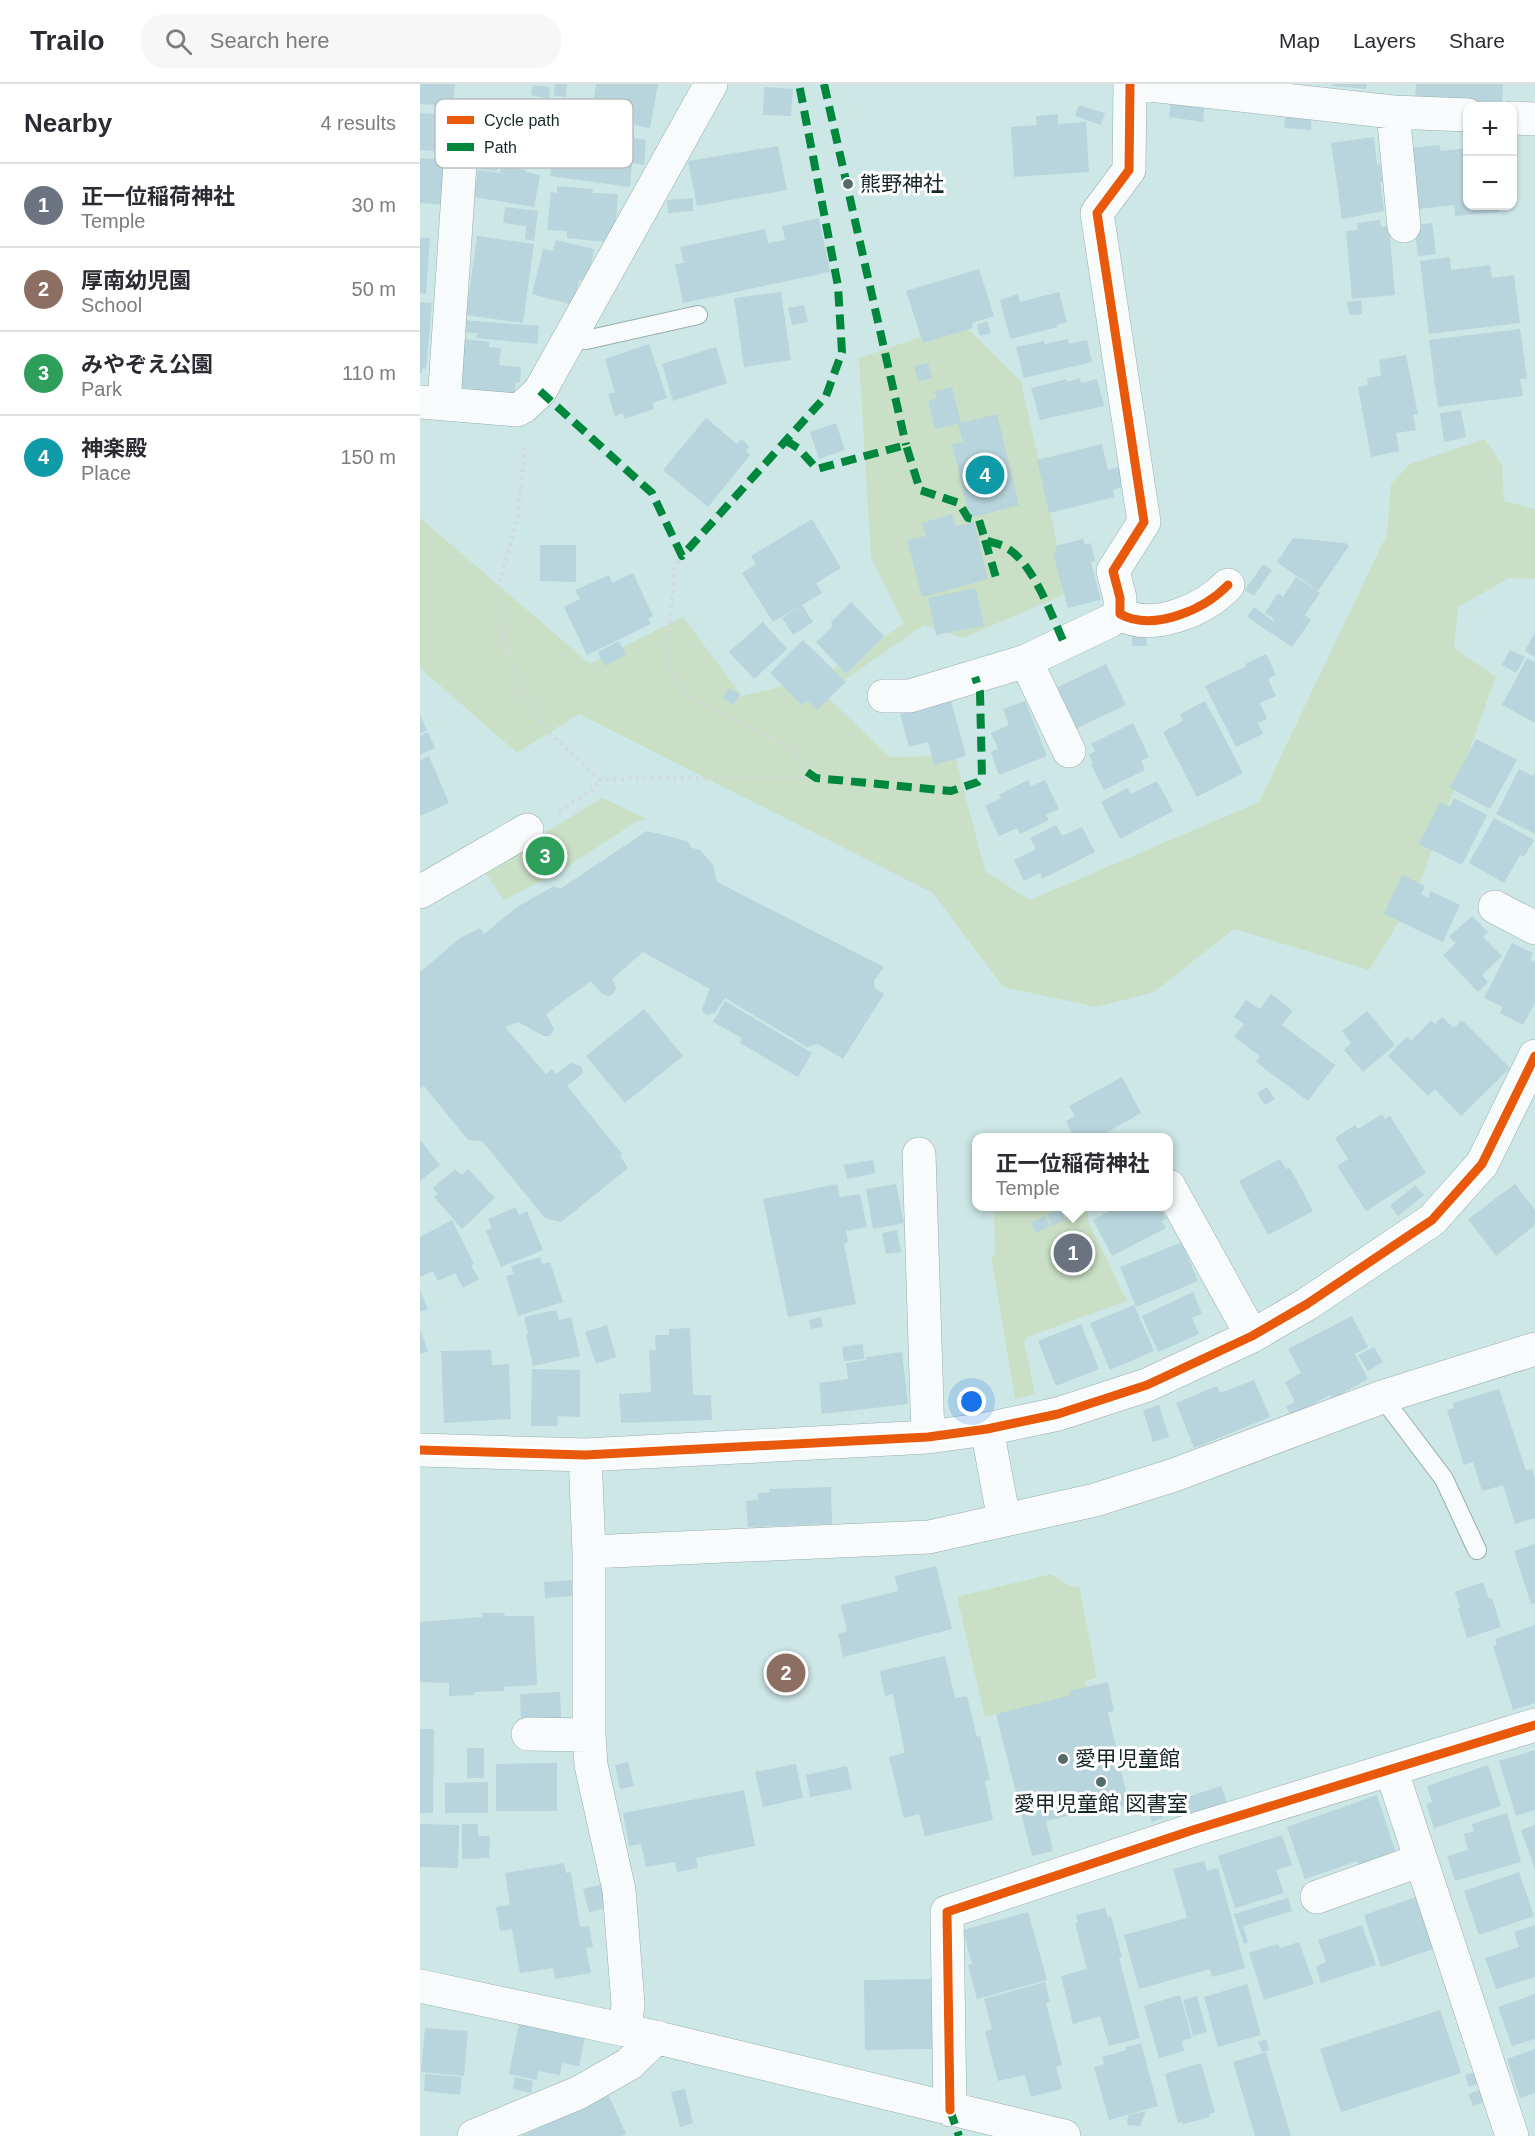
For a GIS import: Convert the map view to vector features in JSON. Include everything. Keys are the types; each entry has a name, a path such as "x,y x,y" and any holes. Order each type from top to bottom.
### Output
{"street":[{"path":"458,168 432,403 517,410 540,391 711,84"},
{"path":"1120,614 1120,598 1113,571 1144,522 1097,213 1129,170 1130,84"},
{"path":"1141,84 1393,112 1463,115"},
{"path":"1393,112 1404,226"},
{"path":"1517,118 1535,119"},
{"path":"1120,614 1138,622 1168,620 1216,598 1228,585"},
{"path":"884,696 910,696 1026,661 1120,614"},
{"path":"1026,661 1070,751"},
{"path":"420,892 527,830"},
{"path":"1495,907 1535,928"},
{"path":"420,1450 585,1455 928,1437 987,1429 1058,1414 1147,1385 1252,1336 1307,1304 1432,1220 1482,1164 1535,1056"},
{"path":"919,1154 928,1437"},
{"path":"1173,1193 1252,1336"},
{"path":"589,1552 929,1537 1095,1500 1174,1475 1382,1398 1535,1349"},
{"path":"987,1429 1004,1520"},
{"path":"585,1455 589,1552 591,1765 619,1890 628,2004 625,2030"},
{"path":"950,2110 947,1912 1193,1830 1535,1725"},
{"path":"528,1734 589,1735"},
{"path":"1391,1769 1512,2136"},
{"path":"1317,1897 1421,1860"},
{"path":"420,1986 657,2037 1064,2136"},
{"path":"474,2136 578,2093 629,2064 657,2037"},
{"path":"1524,2136 1535,2132"}],"lane":[{"path":"570,334 586,340 698,315"},
{"path":"1382,1398 1444,1479 1477,1550"}],"path":[{"path":"523,407 528,421 526,444 518,516 500,581 501,625 520,691 554,737 600,779 802,778 807,772 795,751 687,695 670,670 668,641 675,566 682,556"},
{"path":"527,830 592,791 600,779"}],"green space":[{"path":"962,323 1021,382 1068,593 963,638 924,625 824,694 890,757 955,756 985,871 1030,900 1259,802 1387,534 1391,484 1410,464 1485,439 1502,465 1504,501 1535,509 1535,579 1509,578 1458,607 1454,648 1496,677 1415,896 1369,970 1234,929 1154,992 1096,1007 1003,987 933,893 579,714 517,753 420,668 420,518 590,664 683,617 742,696 820,677 904,624 871,557 859,358"},
{"path":"602,798 647,819 634,823 564,869 504,900 482,868"},
{"path":"994,1211 1086,1211 1088,1221 1127,1301 1027,1337 1024,1342 1035,1394 1015,1399 991,1256 995,1255"},
{"path":"1051,1574 1073,1588 1079,1586 1097,1678 1085,1681 1087,1692 985,1717 957,1597"}],"building":[{"path":"420,84 455,84 454,99 435,99 435,105 420,104"},
{"path":"555,84 567,84 566,97 554,96"},
{"path":"596,84 658,84 650,128 633,125 633,99 594,99"},
{"path":"1332,84 1367,84 1366,89 1332,86"},
{"path":"1416,84 1503,84 1502,102 1415,99"},
{"path":"533,85 550,87 549,99 531,95"},
{"path":"764,87 793,89 791,116 763,115"},
{"path":"1171,98 1205,103 1203,122 1169,117"},
{"path":"1079,105 1105,113 1101,125 1075,116"},
{"path":"1286,108 1312,110 1311,130 1284,128"},
{"path":"420,113 435,114 435,151 420,150"},
{"path":"1058,114 1058,124 1086,122 1089,172 1014,177 1011,127 1037,125 1036,116"},
{"path":"1374,137 1377,165 1380,164 1383,182 1380,182 1384,211 1342,219 1331,143"},
{"path":"633,138 646,140 644,165 633,163"},
{"path":"1439,145 1441,151 1463,149 1463,210 1499,210 1499,212 1455,216 1454,205 1419,209 1412,148"},
{"path":"778,146 787,190 697,206 688,161"},
{"path":"420,158 435,159 435,168 447,168 444,205 420,203"},
{"path":"480,168 497,168 497,171"},
{"path":"501,168 514,168 540,175 534,207 474,197 478,170 500,173"},
{"path":"551,168 632,168 630,187 550,176"},
{"path":"557,186 593,189 592,193 618,194 614,243 567,238 567,231 547,230 551,192 557,193"},
{"path":"693,198 693,211 668,213 667,200"},
{"path":"505,207 538,211 534,241 525,239 526,226 503,223"},
{"path":"819,218 830,272 683,303 675,264 684,263 680,247 765,229 768,243 785,240 782,226"},
{"path":"1380,220 1381,227 1389,226 1395,295 1352,299 1346,231 1358,230 1357,223"},
{"path":"1432,223 1436,254 1418,256 1414,225"},
{"path":"477,236 534,244 523,323 466,315"},
{"path":"420,238 430,238 426,294 420,293"},
{"path":"556,240 594,249 588,282 579,280 573,305 532,294 543,249 553,251"},
{"path":"1450,257 1451,270 1490,265 1492,278 1514,275 1520,323 1429,334 1420,261"},
{"path":"979,269 994,316 972,323 973,328 923,343 906,291"},
{"path":"781,292 791,360 744,367 734,298"},
{"path":"1059,292 1067,322 1057,325 1058,327 1010,339 1000,300 1018,294 1020,302"},
{"path":"1361,300 1362,314 1349,315 1347,302"},
{"path":"420,302 432,303 426,369 422,369 422,373 420,373"},
{"path":"804,305 808,322 792,325 788,308"},
{"path":"463,320 539,326 537,344 476,338 477,333 462,332"},
{"path":"987,321 991,333 980,336 977,325"},
{"path":"1520,329 1527,378 1520,379 1523,396 1438,407 1429,340"},
{"path":"463,339 489,342 489,347 501,348 499,365 521,367 520,383 516,382 514,396 474,395 475,389 459,387"},
{"path":"1068,339 1069,344 1087,340 1092,362 1024,378 1016,347"},
{"path":"649,344 667,398 652,403 654,409 624,419 623,413 615,416 608,394 615,392 605,359"},
{"path":"716,347 727,383 673,401 662,364"},
{"path":"1406,355 1418,414 1413,415 1416,430 1396,433 1399,451 1371,457 1358,387 1368,385 1367,378 1381,376 1379,360"},
{"path":"928,363 932,378 918,381 914,366"},
{"path":"1080,378 1081,383 1097,379 1104,406 1040,420 1031,388"},
{"path":"952,387 961,423 997,414 1019,505 970,518 952,444 963,442 958,424 935,429 928,401 937,398 935,391"},
{"path":"1461,410 1466,437 1444,442 1440,413"},
{"path":"706,418 737,444 741,439 749,446 746,451 750,455 708,507 663,470"},
{"path":"836,423 845,450 819,459 810,432"},
{"path":"1102,444 1108,470 1119,467 1123,487 1113,490 1114,497 1049,513 1037,460"},
{"path":"952,514 955,526 974,522 988,579 922,597 907,540 926,536 922,523"},
{"path":"812,519 841,568 816,583 822,593 773,622 742,573 756,564 751,556"},
{"path":"1293,538 1345,543 1349,546 1318,591 1277,562"},
{"path":"1083,539 1085,545 1091,543 1095,561 1091,562 1101,600 1068,608 1053,553 1057,552 1055,546"},
{"path":"540,545 576,545 576,582 540,581"},
{"path":"1263,564 1272,570 1254,596 1245,590"},
{"path":"633,573 653,616 648,619 651,624 587,655 564,607 580,599 575,590 609,575 612,583"},
{"path":"1296,577 1320,593 1305,615 1311,620 1292,647 1247,617 1254,607 1273,621 1274,619 1265,613 1278,593 1283,597"},
{"path":"976,588 984,626 936,635 928,598"},
{"path":"851,602 884,636 846,674 816,642 833,626 831,622"},
{"path":"802,605 813,622 793,635 782,618"},
{"path":"763,622 787,649 754,679 729,652"},
{"path":"1535,632 1535,657 1525,651"},
{"path":"1132,636 1146,636 1147,646 1132,646"},
{"path":"803,640 846,682 817,710 807,700 802,705 770,673"},
{"path":"619,641 626,655 605,666 598,652"},
{"path":"1510,650 1525,657 1516,673 1502,665"},
{"path":"1266,654 1276,675 1268,679 1276,696 1260,703 1267,719 1258,723 1263,734 1236,747 1205,686 1247,666 1245,664"},
{"path":"1527,658 1535,662 1535,723 1502,705"},
{"path":"1106,664 1126,705 1075,729 1056,688"},
{"path":"728,688 740,694 734,705 723,699"},
{"path":"951,701 966,756 934,765 928,742 909,747 900,714"},
{"path":"1025,701 1047,756 999,775 991,752 998,749 991,733 1009,725 1003,709"},
{"path":"1205,701 1243,773 1197,797 1163,732 1183,721 1180,714"},
{"path":"420,715 427,730 420,734"},
{"path":"1133,723 1149,757 1141,761 1145,770 1104,790 1091,764 1093,763 1089,755 1095,751 1091,744"},
{"path":"428,732 435,748 420,755 420,736"},
{"path":"1476,739 1517,760 1490,809 1450,788"},
{"path":"429,756 449,803 420,816 420,760"},
{"path":"1519,769 1533,776 1535,772 1535,834 1496,814"},
{"path":"1028,780 1031,786 1045,780 1059,809 1046,815 1049,820 1020,834 1017,828 999,836 985,806 1001,798 999,795"},
{"path":"1157,781 1173,811 1120,839 1101,802 1127,788 1131,794"},
{"path":"1454,798 1487,815 1462,865 1419,844 1440,802 1450,807"},
{"path":"1494,818 1534,840 1524,857 1520,855 1504,883 1469,863"},
{"path":"1056,825 1062,836 1082,827 1095,852 1042,879 1040,873 1024,881 1014,860 1036,849 1030,838"},
{"path":"647,831 687,841 692,848 700,850 713,865 717,882 884,967 874,981 875,988 884,994 843,1059 818,1044 807,1047 725,998 715,1013 708,1015 704,1013 702,1009 710,989 643,952 612,979 616,988 614,993 609,996 602,994 591,981 546,1014 554,1029 550,1036 544,1036 518,1022 505,1027 546,1074 552,1069 556,1074 571,1063 581,1066 582,1074 567,1086 622,1154 620,1156 628,1168 561,1222 545,1218 482,1141 468,1140 424,1086 420,1089 420,972 460,938 480,928 484,934 517,907 554,886 560,889"},
{"path":"1402,875 1425,886 1421,894 1428,898 1430,891 1460,905 1443,942 1384,914"},
{"path":"1472,916 1488,932 1483,937 1502,956 1482,975 1488,982 1478,992 1443,955 1456,943 1449,937"},
{"path":"1512,943 1533,953 1530,960 1535,962 1535,1003 1523,1025 1500,1013 1503,1007 1484,998"},
{"path":"1271,994 1293,1011 1282,1025 1335,1065 1308,1101 1256,1062 1260,1056 1234,1037 1244,1024 1234,1017 1246,1000 1260,1009"},
{"path":"725,1001 812,1053 798,1077 740,1043 742,1038 713,1022"},
{"path":"644,1009 683,1056 625,1103 586,1056"},
{"path":"1367,1011 1395,1045 1363,1072 1344,1050 1351,1043 1342,1031"},
{"path":"1442,1017 1454,1028 1462,1020 1510,1068 1461,1116 1435,1089 1428,1096 1388,1056 1407,1036 1411,1041 1431,1020 1435,1024"},
{"path":"1122,1077 1141,1113 1106,1133 1072,1133 1066,1121 1075,1116 1069,1106"},
{"path":"1267,1087 1275,1099 1265,1105 1257,1093"},
{"path":"1382,1114 1385,1119 1390,1116 1426,1173 1366,1211 1337,1166 1348,1159 1335,1138 1355,1125 1358,1129"},
{"path":"420,1140 440,1165 420,1181"},
{"path":"1280,1159 1286,1169 1290,1168 1313,1211 1268,1235 1239,1181"},
{"path":"873,1160 875,1173 847,1179 844,1165"},
{"path":"455,1169 462,1175 468,1169 495,1198 462,1229 434,1197 438,1194 433,1188"},
{"path":"837,1184 840,1197 860,1194 867,1227 846,1231 848,1242 844,1244 856,1304 788,1317 763,1199"},
{"path":"896,1184 904,1223 873,1229 866,1189"},
{"path":"1515,1184 1535,1210 1535,1225 1496,1256 1468,1219"},
{"path":"1415,1185 1424,1195 1398,1216 1390,1206"},
{"path":"516,1207 519,1215 527,1211 543,1250 501,1267 486,1231 492,1228 488,1219"},
{"path":"1061,1211 1065,1220 1052,1226 1047,1214"},
{"path":"1063,1211 1079,1211 1080,1213 1067,1219"},
{"path":"1110,1211 1162,1211 1166,1219 1162,1221 1166,1228 1112,1256 1093,1220"},
{"path":"1045,1216 1050,1226 1036,1233 1031,1222"},
{"path":"452,1220 479,1279 463,1288 455,1273 438,1281 433,1271 420,1277 420,1237"},
{"path":"897,1230 901,1252 886,1254 882,1233"},
{"path":"1080,1230 1097,1254 1066,1275 1049,1251"},
{"path":"1182,1242 1198,1281 1136,1307 1120,1267"},
{"path":"540,1257 542,1264 550,1262 563,1302 518,1316 506,1276 514,1274 511,1266"},
{"path":"420,1290 428,1309 420,1312"},
{"path":"1193,1292 1202,1314 1192,1318 1199,1334 1158,1352 1142,1316"},
{"path":"1134,1305 1154,1351 1110,1370 1090,1323"},
{"path":"556,1310 559,1320 571,1317 580,1356 533,1366 524,1317"},
{"path":"1352,1316 1368,1347 1355,1354 1368,1379 1332,1399 1330,1395 1291,1416 1286,1406 1295,1402 1285,1382 1301,1373 1288,1349"},
{"path":"821,1317 823,1327 811,1329 809,1320"},
{"path":"1081,1324 1099,1369 1056,1386 1038,1341"},
{"path":"607,1325 616,1357 596,1364 585,1332"},
{"path":"690,1328 693,1395 711,1395 712,1420 621,1423 619,1394 651,1392 649,1350 656,1350 655,1335 669,1335 669,1329"},
{"path":"420,1329 428,1351 420,1354"},
{"path":"863,1344 864,1359 844,1361 842,1347"},
{"path":"1374,1347 1383,1362 1368,1371 1358,1355"},
{"path":"491,1350 492,1365 509,1364 511,1419 444,1423 441,1351"},
{"path":"902,1352 908,1404 822,1414 819,1383 848,1379 846,1363 867,1360 866,1357"},
{"path":"532,1369 580,1370 580,1417 558,1416 557,1426 531,1426"},
{"path":"1254,1380 1270,1417 1194,1448 1176,1403 1217,1386 1220,1393"},
{"path":"1499,1389 1526,1471 1532,1469 1535,1478 1535,1518 1515,1524 1503,1485 1482,1491 1473,1462 1464,1465 1447,1410 1454,1408 1453,1403"},
{"path":"1159,1405 1169,1437 1153,1442 1143,1410"},
{"path":"831,1487 832,1524 748,1527 746,1501 758,1500 759,1512 758,1493 770,1492 769,1489"},
{"path":"1535,1544 1535,1603 1531,1604 1514,1551"},
{"path":"936,1566 952,1629 843,1657 838,1634 847,1631 841,1605 898,1591 895,1576"},
{"path":"573,1580 574,1596 545,1598 544,1582"},
{"path":"1483,1582 1489,1599 1492,1598 1501,1627 1467,1638 1455,1592"},
{"path":"482,1613 534,1616 537,1685 504,1687 504,1691 474,1692 475,1695 449,1696 449,1683 420,1682 420,1622 482,1617"},
{"path":"1535,1625 1535,1703 1513,1710 1493,1646 1497,1645 1495,1639"},
{"path":"945,1656 955,1698 967,1696 977,1737 980,1736 990,1780 985,1781 993,1820 925,1836 919,1814 904,1818 889,1757 905,1753 893,1694 885,1696 880,1671"},
{"name":"愛甲児童館","path":"1108,1682 1114,1711 1108,1712 1129,1805 1082,1816 1081,1813 1046,1821 1053,1851 1032,1856 996,1714 1071,1695 1069,1691"},
{"path":"560,1692 561,1718 521,1719 520,1694"},
{"path":"420,1729 434,1729 433,1813 420,1813"},
{"path":"467,1748 484,1748 484,1778 467,1778"},
{"path":"1535,1750 1535,1810 1516,1816 1499,1761"},
{"path":"628,1762 634,1786 620,1789 615,1765"},
{"path":"557,1763 557,1811 496,1811 496,1764"},
{"path":"796,1764 803,1798 763,1807 755,1772"},
{"path":"1488,1765 1501,1806 1434,1828 1426,1804 1432,1802 1427,1786"},
{"path":"847,1766 852,1789 810,1797 806,1775"},
{"path":"488,1782 488,1813 445,1813 445,1783"},
{"path":"1221,1786 1230,1811 1181,1827 1173,1802"},
{"path":"744,1790 755,1846 696,1858 698,1868 677,1872 675,1862 646,1867 641,1844 629,1846 623,1813"},
{"path":"1377,1795 1396,1853 1360,1870 1357,1861 1305,1879 1287,1827"},
{"path":"1157,1800 1163,1818 1152,1822 1146,1803"},
{"path":"1507,1813 1521,1862 1455,1881 1447,1856 1468,1850 1464,1834 1474,1831 1472,1824"},
{"path":"420,1824 459,1825 458,1868 420,1867"},
{"path":"462,1824 478,1824 478,1836 490,1836 489,1858 462,1859"},
{"path":"1535,1825 1535,1870 1521,1830"},
{"path":"1282,1835 1292,1865 1276,1870 1284,1893 1235,1908 1218,1856"},
{"path":"1204,1861 1207,1871 1218,1868 1245,1968 1212,1977 1210,1969 1139,1989 1124,1935 1187,1918 1173,1869"},
{"path":"564,1863 566,1873 571,1872 580,1927 589,1926 593,1947 586,1948 591,1973 555,1979 553,1968 520,1973 512,1929 500,1931 496,1907 510,1905 505,1873"},
{"path":"1519,1872 1534,1916 1479,1935 1464,1891"},
{"path":"601,1885 607,1908 589,1912 583,1889"},
{"path":"1416,1897 1433,1949 1381,1967 1364,1915"},
{"path":"1288,1898 1292,1911 1243,1926 1248,1942 1244,1944 1234,1914"},
{"path":"1105,1908 1108,1917 1111,1916 1122,1957 1119,1958 1140,2038 1109,2046 1100,2016 1073,2024 1061,1976 1087,1969 1075,1923 1078,1923 1076,1915"},
{"path":"1028,1912 1047,1980 977,1999 968,1965 972,1964 963,1930"},
{"path":"1362,1925 1376,1965 1321,1983 1316,1966 1326,1962 1318,1940"},
{"path":"1535,1925 1535,1977 1496,1989 1485,1958 1519,1947 1514,1932"},
{"path":"1299,1942 1314,1984 1264,2000 1249,1953 1278,1944 1280,1948"},
{"path":"932,1979 933,2049 865,2050 864,1980"},
{"path":"1045,1982 1050,2002 1046,2003 1062,2065 1056,2067 1062,2089 1031,2097 1025,2075 998,2081 985,2031 992,2029 984,1999"},
{"path":"1247,1984 1261,2035 1218,2047 1204,1997"},
{"path":"1535,1994 1535,2039 1512,2046 1498,2007"},
{"path":"1180,1995 1192,2038 1182,2041 1184,2051 1159,2058 1144,2006"},
{"path":"1197,1996 1207,2032 1193,2036 1183,2000"},
{"path":"1440,2010 1461,2073 1341,2112 1320,2049"},
{"path":"519,2024 585,2037 579,2066 562,2063 560,2075 538,2071 537,2080 509,2074"},
{"path":"425,2028 468,2031 464,2076 421,2072"},
{"path":"1266,2039 1269,2050 1262,2052 1258,2042"},
{"path":"1141,2043 1158,2106 1109,2120 1094,2067 1104,2064 1102,2057 1127,2050 1126,2047"},
{"path":"1535,2049 1535,2093 1520,2098 1507,2059"},
{"path":"1266,2052 1291,2136 1255,2136 1233,2062"},
{"path":"1201,2063 1215,2112 1209,2114 1210,2117 1183,2124 1178,2123 1165,2074"},
{"path":"1476,2072 1480,2083 1469,2087 1465,2075"},
{"path":"425,2074 462,2077 460,2095 424,2091"},
{"path":"515,2077 533,2081 531,2093 513,2089"},
{"path":"685,2089 693,2123 680,2127 671,2092"},
{"path":"1480,2090 1484,2102 1473,2106 1468,2094"},
{"path":"609,2096 626,2134 621,2136 521,2136"},
{"path":"1146,2111 1140,2126 1127,2125 1128,2115"}],"marked path":[{"path":"540,391 652,493 682,556 826,396 842,352 838,286 799,84"},
{"path":"824,84 906,445"},
{"path":"785,440 798,448 817,469 906,445 920,490 959,503 968,518 979,520 985,540 1007,548 1025,565 1041,591 1064,643"},
{"path":"985,540 997,581"},
{"path":"807,772 816,778 951,791 978,782 982,778 980,692 975,677"},
{"path":"950,2110 959,2136"}],"cycle path":[{"path":"1130,84 1129,170 1097,213 1144,522 1113,571 1120,598 1120,614 1147,621 1177,616 1206,603 1228,585"},
{"path":"420,1450 585,1455 928,1437 987,1429 1058,1414 1147,1385 1252,1336 1307,1304 1432,1220 1482,1164 1535,1056"},
{"path":"950,2110 947,1912 1193,1830 1535,1725"}],"place":[{"name":"熊野神社","path":"848,184"},
{"name":"神楽殿","path":"985,475"},
{"name":"みやぞえ公園","path":"545,856"},
{"name":"正一位稲荷神社","path":"1073,1253"},
{"name":"厚南幼児園","path":"786,1673"},
{"name":"愛甲児童館","path":"1063,1759"},
{"name":"愛甲児童館 図書室","path":"1101,1782"}]}
